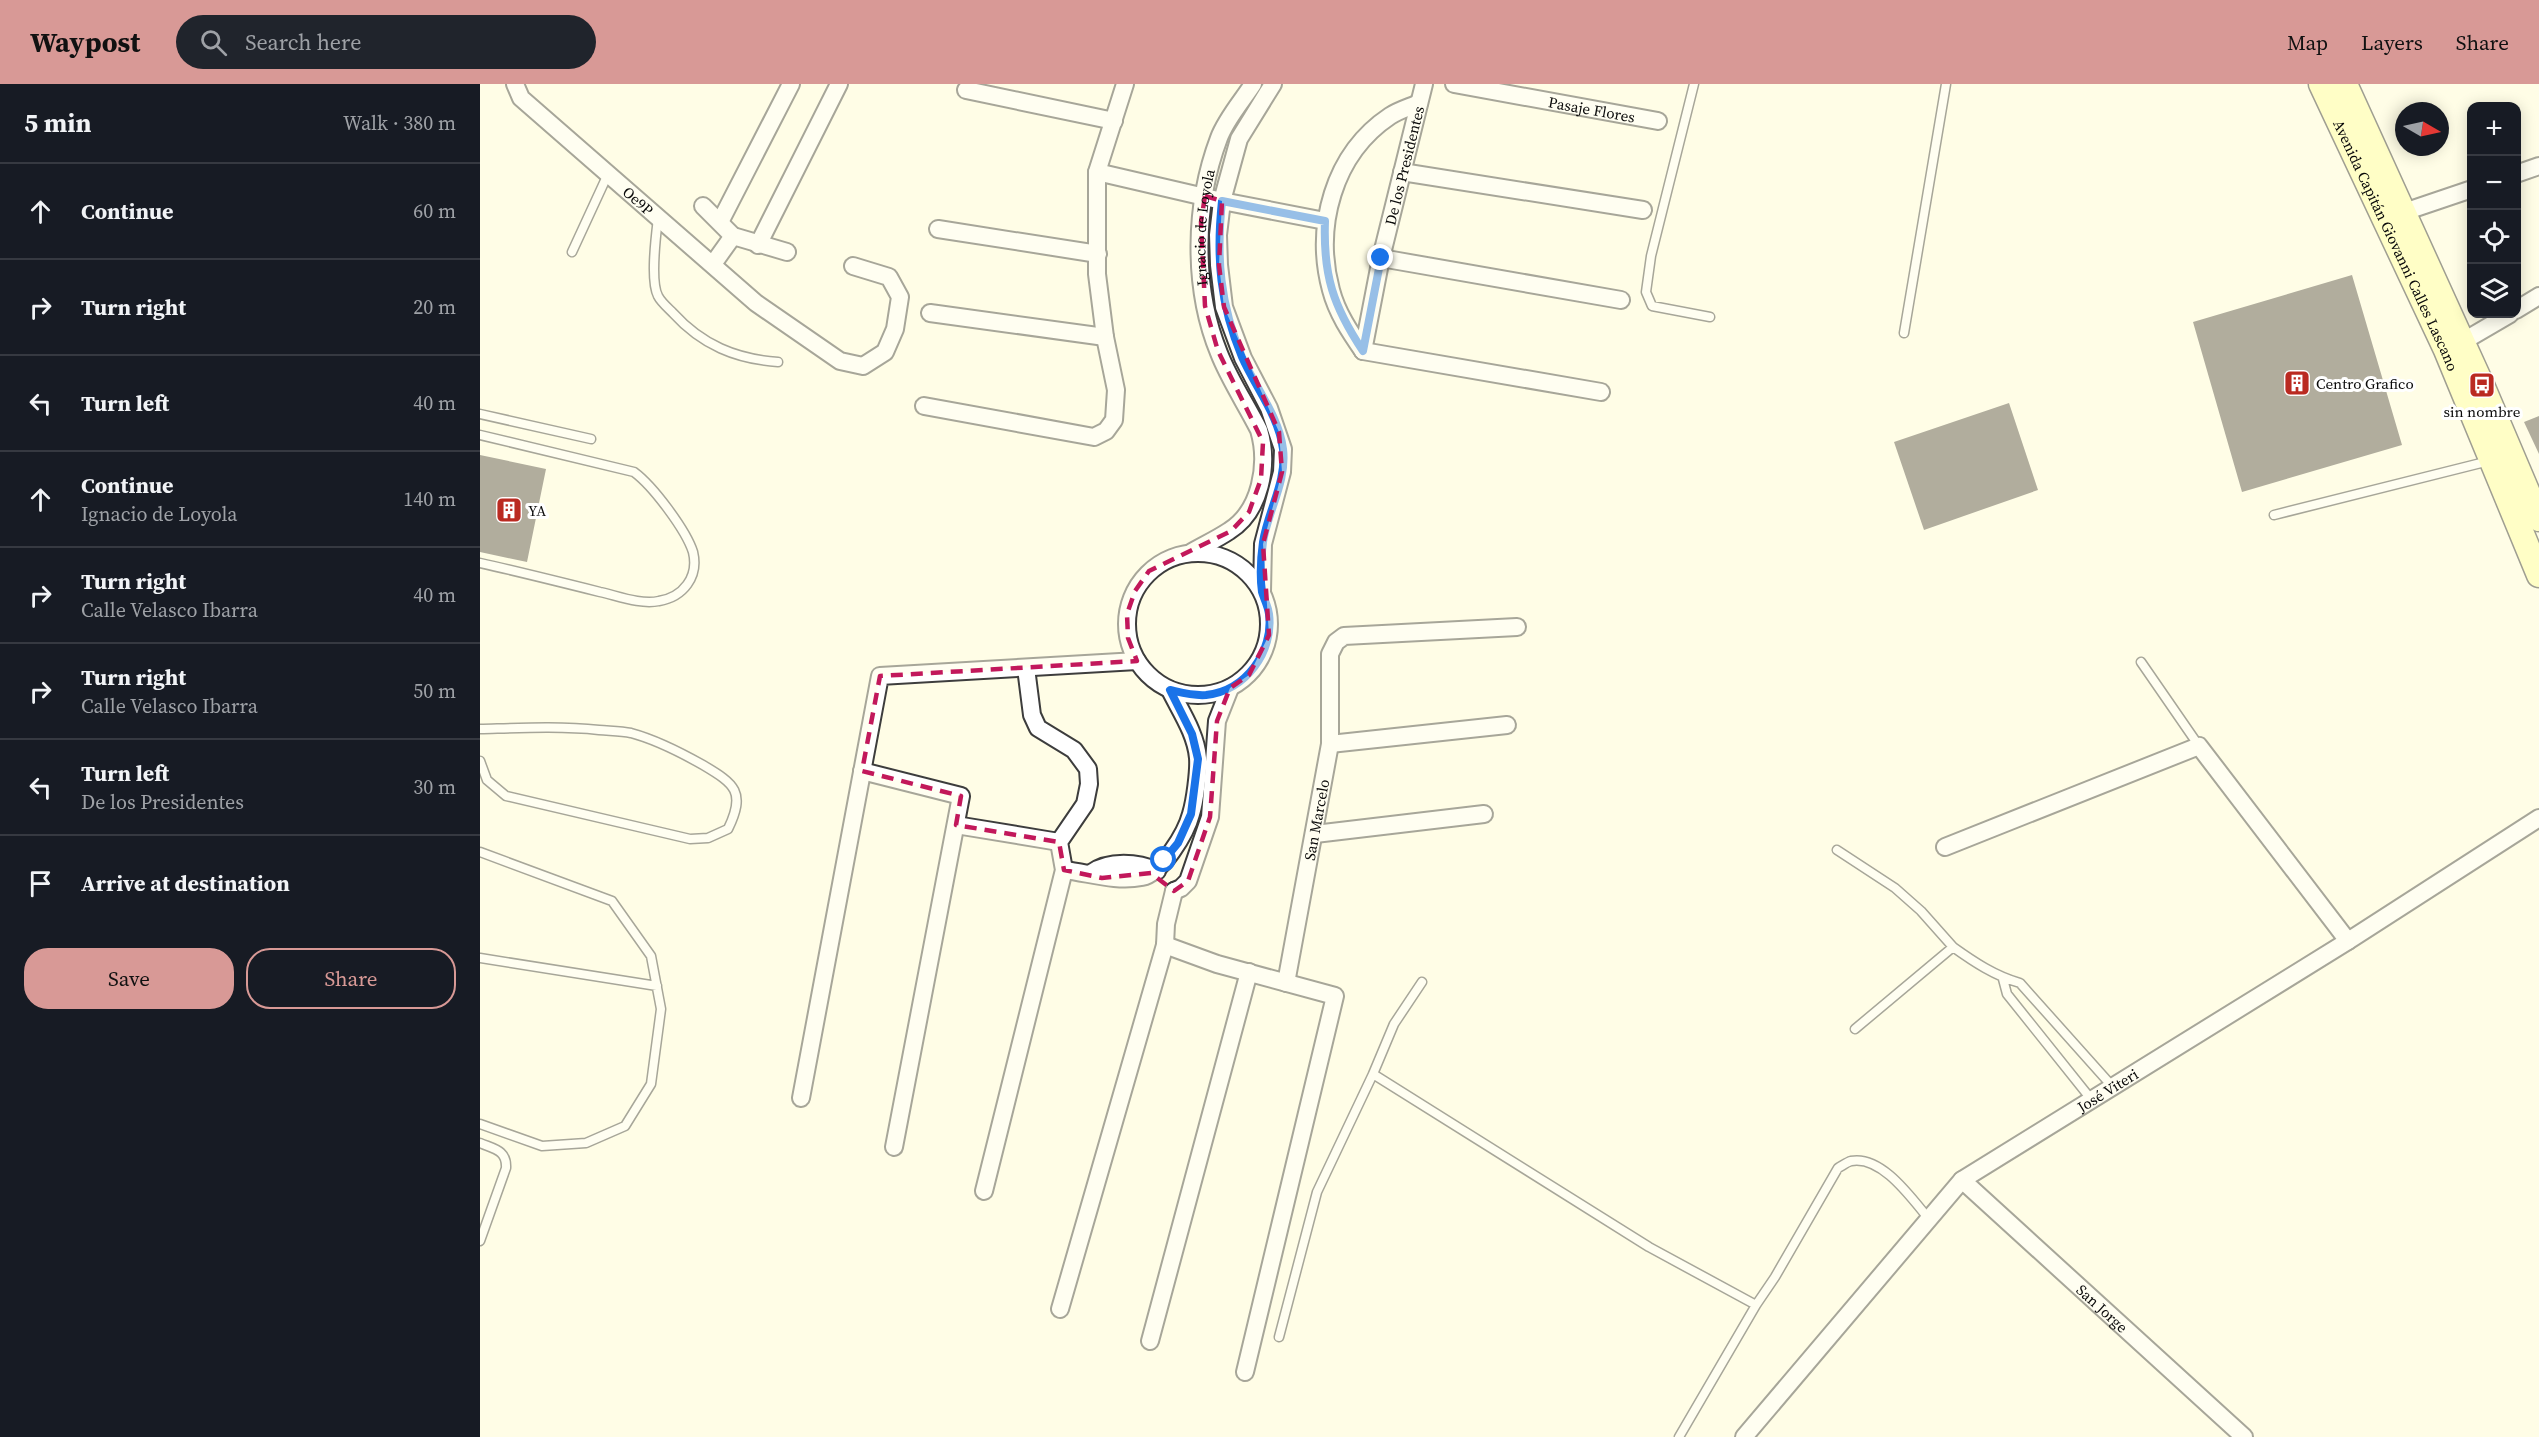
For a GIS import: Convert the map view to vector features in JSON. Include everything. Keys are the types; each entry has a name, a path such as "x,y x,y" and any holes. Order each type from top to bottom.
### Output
{"main road":[{"name":"Avenida Capitán Giovanni Calles Lascano","path":"2321,84 2446,350 2539,575"},
{"name":"Avenida Capitán Giovanni Calles Lascano","path":"2344,84 2404,212 2539,519"}],"street":[{"path":"720,222 791,84"},
{"path":"758,245 839,84"},
{"path":"924,406 1094,437 1106,431 1114,420 1116,390 1105,337 1097,274 1097,172 1125,84"},
{"name":"Ignacio de Loyola","path":"1192,552 1231,531 1249,512 1261,479 1263,442 1260,429 1224,364 1205,306 1201,265 1201,222 1220,136 1253,84"},
{"name":"Ignacio de Loyola","path":"1262,591 1263,543 1282,472 1283,449 1269,408 1243,358 1224,307 1218,235 1222,201 1239,139 1274,84"},
{"name":"De los Presidentes","path":"1363,351 1381,258 1424,84"},
{"name":"Pasaje Flores","path":"1454,84 1658,121"},
{"path":"966,90 1114,122"},
{"name":"Oe9P","path":"518,91 756,303 840,361 863,366 885,352 895,329 900,297 889,277 853,266"},
{"path":"1419,103 1391,116 1361,144 1348,160 1339,179 1325,221 1324,251 1331,291 1344,323 1363,351 1601,392"},
{"path":"2521,173 2539,166"},
{"path":"1097,172 1222,201 1325,221"},
{"path":"1402,172 1643,210"},
{"path":"2404,212 2467,191"},
{"path":"703,206 733,236 787,252"},
{"path":"938,229 1098,254"},
{"path":"713,264 733,236"},
{"path":"1381,258 1621,300"},
{"path":"2521,307 2539,296"},
{"path":"930,313 1105,337"},
{"path":"2462,342 2503,318"},
{"path":"1224,364 1243,358"},
{"path":"1192,552 1223,556 1250,573 1262,591 1269,613 1269,635 1262,656 1249,675 1230,688 1209,694 1190,695 1170,690 1151,678 1137,661 1128,638 1127,614 1135,591 1149,572 1169,558 1192,552"},
{"name":"San Marcelo","path":"1286,983 1330,744 1330,654 1336,642 1344,636 1517,627"},
{"path":"801,1098 880,676 1137,661"},
{"path":"984,1191 1064,870 1059,842 1085,804 1089,784 1088,769 1074,750 1038,728 1032,715 1026,668"},
{"path":"1174,891 1188,881 1210,817 1217,722 1230,688"},
{"path":"1064,870 1091,873 1102,878 1142,877 1157,871 1178,843 1191,814 1198,759 1192,734 1170,690"},
{"path":"1330,744 1507,724"},
{"path":"1945,847 2199,746 2348,942"},
{"path":"862,771 961,796 894,1147"},
{"path":"1315,834 1484,814"},
{"name":"José Viteri","path":"1749,1435 1962,1180 2348,942 2539,818"},
{"path":"956,825 1059,842"},
{"path":"1157,871 1160,880 1174,891"},
{"path":"1060,1309 1166,945 1166,924 1174,891"},
{"path":"1166,945 1217,964 1335,996 1245,1372"},
{"path":"1150,1341 1249,972"},
{"name":"San Jorge","path":"1962,1180 2244,1437"}],"lane":[{"path":"1694,84 1651,256 1646,292 1652,306 1710,317"},
{"path":"1904,333 1946,84"},
{"path":"572,252 608,173"},
{"path":"658,217 654,265 657,295 684,325 718,349 763,361 778,362"},
{"path":"480,414 591,439"},
{"path":"480,435 634,472 646,480 658,496 690,543 695,560 694,572 683,591 657,602 629,599 480,563"},
{"path":"2274,515 2492,460"},
{"path":"2141,662 2199,746"},
{"path":"480,729 566,727 630,733 676,750 709,769 734,787 737,803 728,829 708,838 690,839 506,796 487,780 480,761"},
{"path":"1837,850 1895,888 1921,911 1953,947 1973,962 2003,979 2020,983 2112,1086"},
{"path":"480,852 612,900 651,956 662,1009 651,1084 625,1126 586,1143 542,1146 480,1124"},
{"path":"1855,1029 1953,947"},
{"path":"480,958 657,987"},
{"path":"2003,979 2007,994 2091,1099"},
{"path":"1279,1337 1317,1192 1394,1024 1422,982"},
{"path":"1373,1074 1649,1247 1756,1305"},
{"path":"480,1143 501,1151 506,1159 506,1168 480,1241"},
{"path":"1679,1437 1838,1168 1851,1161 1879,1167 1903,1188 1929,1219"}],"highlighted area":[{"path":"1205,196 1222,201 1219,265 1224,307 1279,432 1282,472 1263,544 1269,635 1249,675 1230,688 1217,721 1210,817 1188,881 1174,891 1151,873 1102,878 1064,870 1059,842 956,825 961,796 862,771 880,676 1137,661 1128,638 1127,614 1135,591 1149,571 1231,531 1249,512 1261,479 1263,442 1218,351 1205,306 1201,222"}],"building":[{"name":"Centro Grafico","path":"2352,275 2402,445 2242,492 2193,322"},
{"path":"2009,403 2038,490 1924,530 1894,442"},
{"path":"2539,416 2539,454 2524,422"},
{"name":"YA","path":"480,455 546,469 527,562 480,552"}],"place":[{"name":"Centro Grafico","path":"2297,383"},
{"name":"sin nombre","path":"2482,385"},
{"name":"YA","path":"509,510"}],"route":[{"path":"1164,860 1178,843 1191,814 1198,759 1192,734 1170,690 1190,695 1209,694 1230,688 1249,675 1262,656 1269,635 1269,613 1262,591 1263,543 1282,472 1283,449 1279,432 1243,358 1224,307 1218,235 1222,201 1325,221 1324,251 1331,291 1344,323 1363,351 1381,258"}]}
